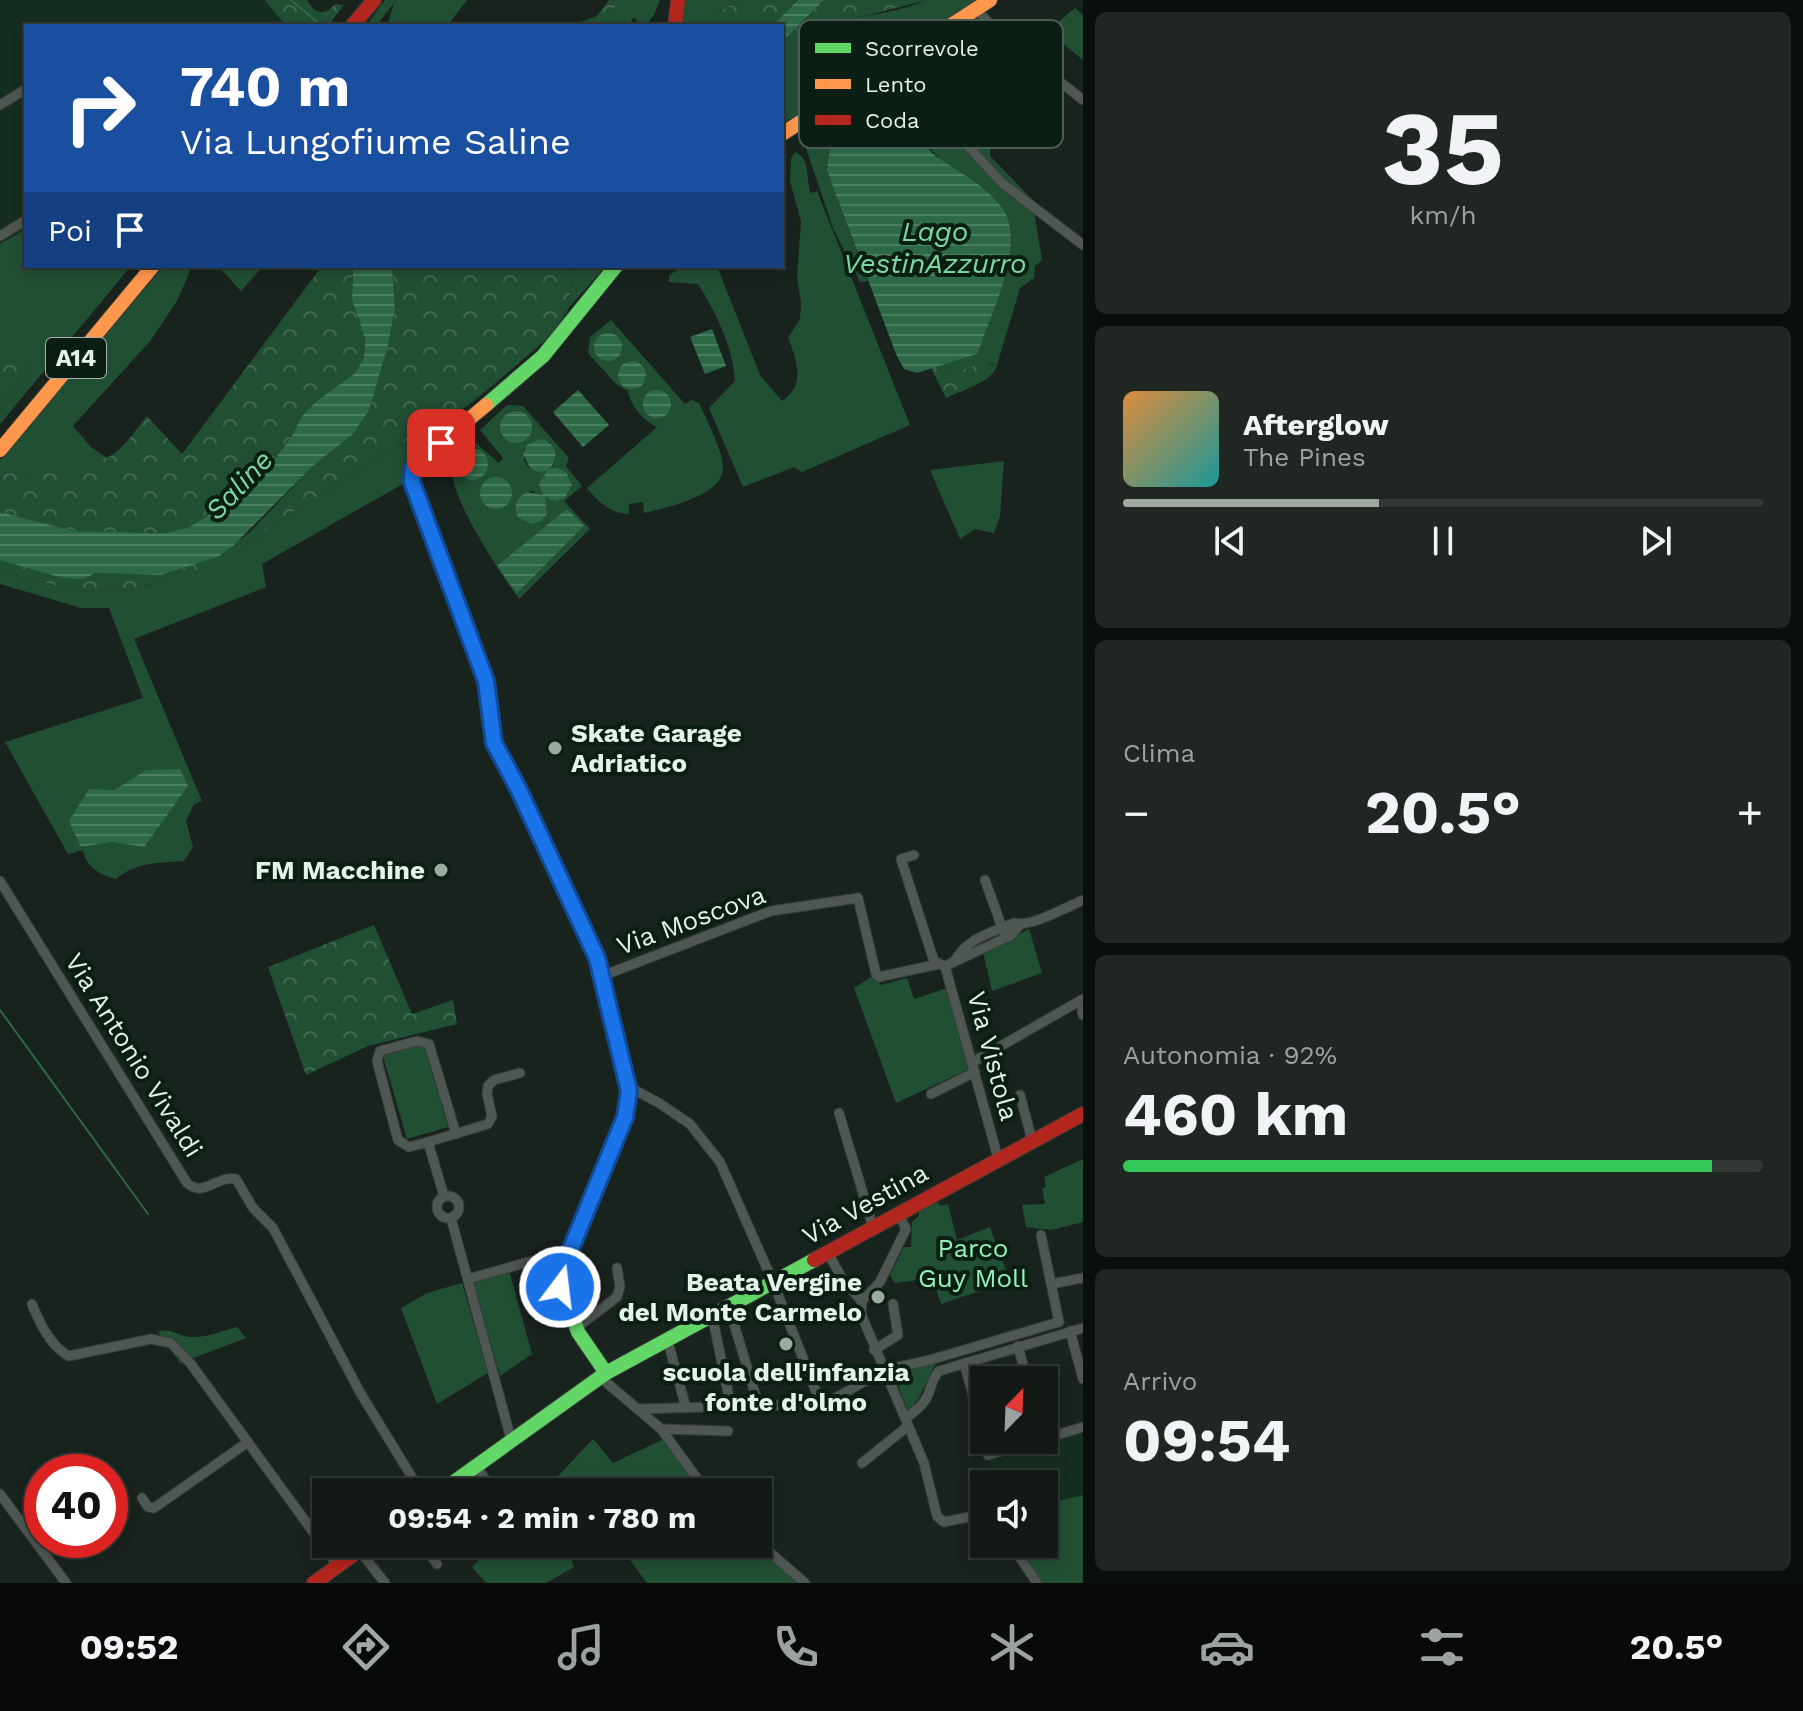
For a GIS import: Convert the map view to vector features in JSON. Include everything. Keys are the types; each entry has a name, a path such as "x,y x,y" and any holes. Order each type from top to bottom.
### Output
{"main road":[{"path":"357,13 374,0"},
{"path":"959,20 990,0"},
{"name":"A14","path":"0,434 137,268"},
{"name":"A14","path":"0,450 151,268"},
{"path":"603,1375 576,1328 560,1284 625,1117 629,1087 592,945 494,743 486,681 412,482 413,468 543,356 584,300 614,268"},
{"name":"Via Vestina","path":"459,1478 603,1375 1083,1114"},
{"path":"314,1583 349,1558"}],"street":[{"path":"976,9 986,20"},
{"path":"1063,84 1083,100"},
{"path":"0,105 24,90"},
{"path":"970,148 1002,183 1083,245"},
{"path":"0,236 24,221"},
{"name":"Via Vistola","path":"914,855 901,859 934,961 946,964"},
{"path":"985,880 1004,933"},
{"name":"Via Antonio Vivaldi","path":"0,881 187,1183 200,1189 233,1178 256,1211 271,1224 361,1394 412,1478"},
{"name":"Via Moscova","path":"602,976 771,911 858,898 879,977 946,964"},
{"name":"Via Vistola","path":"946,964 973,939 1018,931 1020,925 1083,900"},
{"name":"Via Vistola","path":"946,964 998,1158"},
{"path":"931,1094 1083,1008"},
{"path":"456,1134 429,1044 420,1040 382,1049 377,1061 398,1140 409,1147 456,1134 489,1123 492,1116 488,1086 494,1080 520,1073"},
{"path":"629,1087 682,1118 708,1143 727,1175 821,1404"},
{"path":"1020,1095 1032,1140"},
{"path":"839,1113 873,1227"},
{"path":"428,1142 444,1196"},
{"path":"444,1196 451,1196 458,1202 457,1213 451,1218 444,1218 437,1210 436,1203 444,1196"},
{"path":"898,1213 906,1229 880,1282 862,1301 861,1314 924,1463 937,1516 944,1522 970,1517"},
{"path":"451,1218 511,1439"},
{"path":"637,1409 821,1404 884,1370 930,1360 1059,1322 1041,1235"},
{"path":"468,1279 571,1250"},
{"path":"828,1253 844,1282 862,1301"},
{"path":"576,1328 618,1296 617,1268"},
{"path":"1051,1284 1083,1278"},
{"path":"32,1304 45,1329 60,1350 69,1356 151,1339 171,1343 197,1371 338,1566"},
{"path":"874,1350 898,1335 893,1304"},
{"path":"729,1307 756,1397"},
{"path":"712,1315 731,1407"},
{"path":"862,1463 919,1408 928,1396 932,1378 939,1371 1083,1328"},
{"path":"1070,1331 1083,1379"},
{"path":"667,1338 686,1408"},
{"path":"1018,1346 1023,1366"},
{"path":"964,1363 970,1384"},
{"path":"603,1375 661,1429 697,1478"},
{"path":"1058,1434 1083,1427"},
{"path":"661,1429 728,1431"},
{"path":"142,1498 148,1507 154,1508 248,1442"},
{"path":"476,1466 484,1478"},
{"path":"0,1494 66,1583"},
{"path":"772,1554 805,1583"},
{"path":"370,1558 385,1583"},
{"path":"433,1558 437,1564"},
{"path":"1020,1558 1037,1583"}],"shaded area":[{"path":"0,0 265,0 284,24 24,24 24,230 0,244"},
{"path":"1083,1429 1083,1495 1058,1501 1058,1470 991,1470 988,1458 1001,1454 1058,1454 1058,1437"}],"green space":[{"path":"265,0 307,0 320,12 327,11 335,4 344,5 330,24 284,24"},
{"path":"385,0 467,0 449,24 388,24 394,3 378,24 367,24"},
{"path":"609,0 614,0 614,13 609,24 575,24 597,16"},
{"path":"614,0 660,0 647,24 639,24 634,17 629,24 609,24 614,13"},
{"path":"686,0 738,0 703,24 682,24"},
{"path":"738,0 798,0 774,24 703,24"},
{"path":"824,0 927,0 849,20 804,20"},
{"path":"927,0 978,0 972,4 989,20 848,20"},
{"path":"1075,8 1083,15 1083,60 1063,43 1061,20"},
{"path":"799,25 799,39 784,50 784,40"},
{"path":"798,38 799,135 790,119 784,123 784,49"},
{"path":"806,148 894,148 827,171 868,281 860,282 833,228"},
{"path":"929,148 990,148 990,156 1032,199 1042,260 1035,266 1034,278 1020,288 997,365 991,363 942,375 938,366 977,354 942,161"},
{"path":"795,152 804,159 809,188 811,193 817,191 910,425 802,472 794,467 743,487 709,408 735,381 727,343 698,284 669,282 669,275 681,268 718,268 760,375 782,401 790,395 797,372 788,338 800,319 801,302 797,278 801,221 790,181 791,159"},
{"path":"24,230 24,268 129,268 0,424 0,403 22,384 31,366 9,358 0,360 0,244"},
{"path":"162,268 191,268 177,301 151,340 73,426 91,447 107,458 75,468 32,473 0,472 0,460"},
{"path":"220,268 261,268 241,291"},
{"path":"321,268 353,268 352,300 365,338 364,358 354,374 301,417 292,436 266,471 243,494 189,527 164,533 75,531 0,512 0,472 44,472 108,457 124,445 147,416 182,454"},
{"path":"392,268 575,268 568,305 555,332 485,392 211,566 164,582 128,589 79,592 0,571 0,560 84,579 95,573 161,575 218,557 250,532 313,466 353,434 388,345 395,309"},
{"path":"575,268 604,268 570,306 555,332 568,305"},
{"path":"611,320 685,404 692,400 699,403 723,462 720,478 713,487 691,499 644,513 643,502 629,504 629,514 611,509 587,488 657,427 643,417 628,391 616,384 588,353 590,337","holes":["627,361 641,363 647,376 643,384 625,387 619,380 618,371"]},
{"path":"20,353 31,366 22,384 0,403 0,360"},
{"path":"985,363 997,365 989,377 946,398 931,368 938,366 943,375"},
{"path":"485,392 423,443 407,469 403,484 262,564 266,587 134,639 202,801 194,804 186,821 193,847 184,861 139,866 116,879 105,875 91,866 83,850 68,854 5,742 143,698 109,608 81,608 0,584 0,571 79,592 128,589 164,582 237,552 273,524","holes":["146,770 144,847 112,842 82,847 114,790"]},
{"path":"507,405 523,406 569,458 566,466 582,486 564,501 590,529 519,599 475,531 456,490 452,473 453,455 468,444 476,443 499,463 503,458 480,430","holes":["517,410 529,437 515,443 502,436 500,426 507,413","550,442 556,456 553,466 544,471 529,468 524,460 524,449","478,448 481,477 472,480 457,468 460,453","532,491 545,499 547,514 516,502 523,494","567,509 583,527 517,592"]},
{"path":"1004,461 1000,516 994,533 975,529 960,539 930,470"},
{"path":"374,925 412,1014 453,1000 457,1024 368,1046 306,1075 268,967"},
{"path":"1029,929 1042,973 992,991 983,952"},
{"path":"873,976 881,985 907,978 914,999 947,988 969,1069 896,1103 854,988"},
{"path":"423,1042 448,1127 407,1139 382,1053"},
{"path":"1083,1159 1083,1222 1051,1230 1026,1227 1022,1205 1045,1204 1042,1188 1046,1187 1044,1177"},
{"name":"Parco Guy Moll","path":"935,1202 942,1206 948,1204 957,1240 990,1227 1010,1281 941,1304 932,1278 895,1283 890,1275 904,1247 911,1247 912,1222 919,1216 919,1209"},
{"path":"509,1270 532,1354 500,1376 473,1281"},
{"path":"462,1283 488,1373 437,1404 401,1308 427,1293"},
{"path":"237,1327 246,1338 180,1363 158,1332 196,1337"},
{"path":"937,1362 921,1394 908,1411 893,1373"},
{"path":"593,1439 613,1463 664,1439 693,1478 556,1478"},
{"path":"1083,1495 1083,1583 1039,1583 1022,1558 1058,1558 1058,1501"},
{"path":"481,1558 570,1558 574,1567 546,1583 486,1583 472,1567"},
{"path":"628,1558 770,1558 799,1583 647,1583"}],"water":[{"path":"798,0 824,0 804,20 799,20 799,25 784,40 784,24 774,24"},
{"name":"Lago VestinAzzurro","path":"832,148 928,148 989,193 1002,208 1009,223 1009,260 977,354 917,373 904,369 827,171"},
{"path":"353,268 392,268 395,309 369,410 353,434 313,466 234,545 218,557 161,575 95,573 84,579 63,578 0,560 0,512 75,531 164,533 189,527 243,494 266,471 292,436 301,417 318,400 354,374 364,358 365,338 352,300"},
{"path":"712,329 726,366 705,374 690,337"},
{"path":"608,333 618,337 622,347 618,357 608,361 598,357 594,347 598,337"},
{"path":"632,361 642,365 646,375 642,385 632,389 622,385 618,375 622,365"},
{"path":"578,390 609,425 583,447 553,412"},
{"path":"657,390 667,394 671,404 667,414 657,418 647,414 643,404 647,394"},
{"path":"516,411 528,415 532,427 528,439 516,443 504,439 500,427 504,415"},
{"path":"541,439 551,444 555,451 555,460 549,469 566,472 572,485 565,498 555,501 545,497 547,514 541,521 531,524 518,517 516,506 520,496 527,492 543,495 539,484 547,471 530,468 523,454 527,445"},
{"path":"472,448 484,452 488,464 484,476 472,480 460,476 456,464 460,452"},
{"path":"496,477 508,481 512,493 508,505 496,509 484,505 480,493 484,481"},
{"path":"567,509 584,526 517,593 497,566"},
{"path":"180,769 188,786 144,847 112,842 81,847 69,821 89,789 114,790 146,770"}],"waterway":[{"path":"291,0 320,24"},
{"path":"0,1010 148,1214"}],"traffic: fast":[{"path":"486,405 543,356 614,268"},
{"path":"568,894 595,951 628,1083 629,1100 625,1117 559,1280 578,1332 606,1373"},
{"path":"460,1478 606,1373 814,1260"}],"traffic: slow":[{"path":"959,20 990,0"},
{"path":"784,133 799,123"},
{"path":"0,450 151,268"},
{"path":"486,405 417,463 411,477 486,681 496,748 568,894"}],"traffic: jam":[{"path":"354,24 374,0"},
{"path":"675,24 678,0"},
{"path":"814,1260 1083,1114"},
{"path":"314,1583 349,1558"}],"place":[{"name":"Skate Garage Adriatico","path":"555,748"},
{"name":"FM Macchine","path":"441,870"},
{"name":"Beata Vergine del Monte Carmelo","path":"878,1297"},
{"name":"scuola dell'infanzia fonte d'olmo","path":"786,1344"}],"route":[{"path":"441,443 413,468 412,482 486,681 494,743 595,951 629,1091 625,1117 563,1268 560,1287"}],"water label":[{"name":"Saline","path":"239,485"}]}
